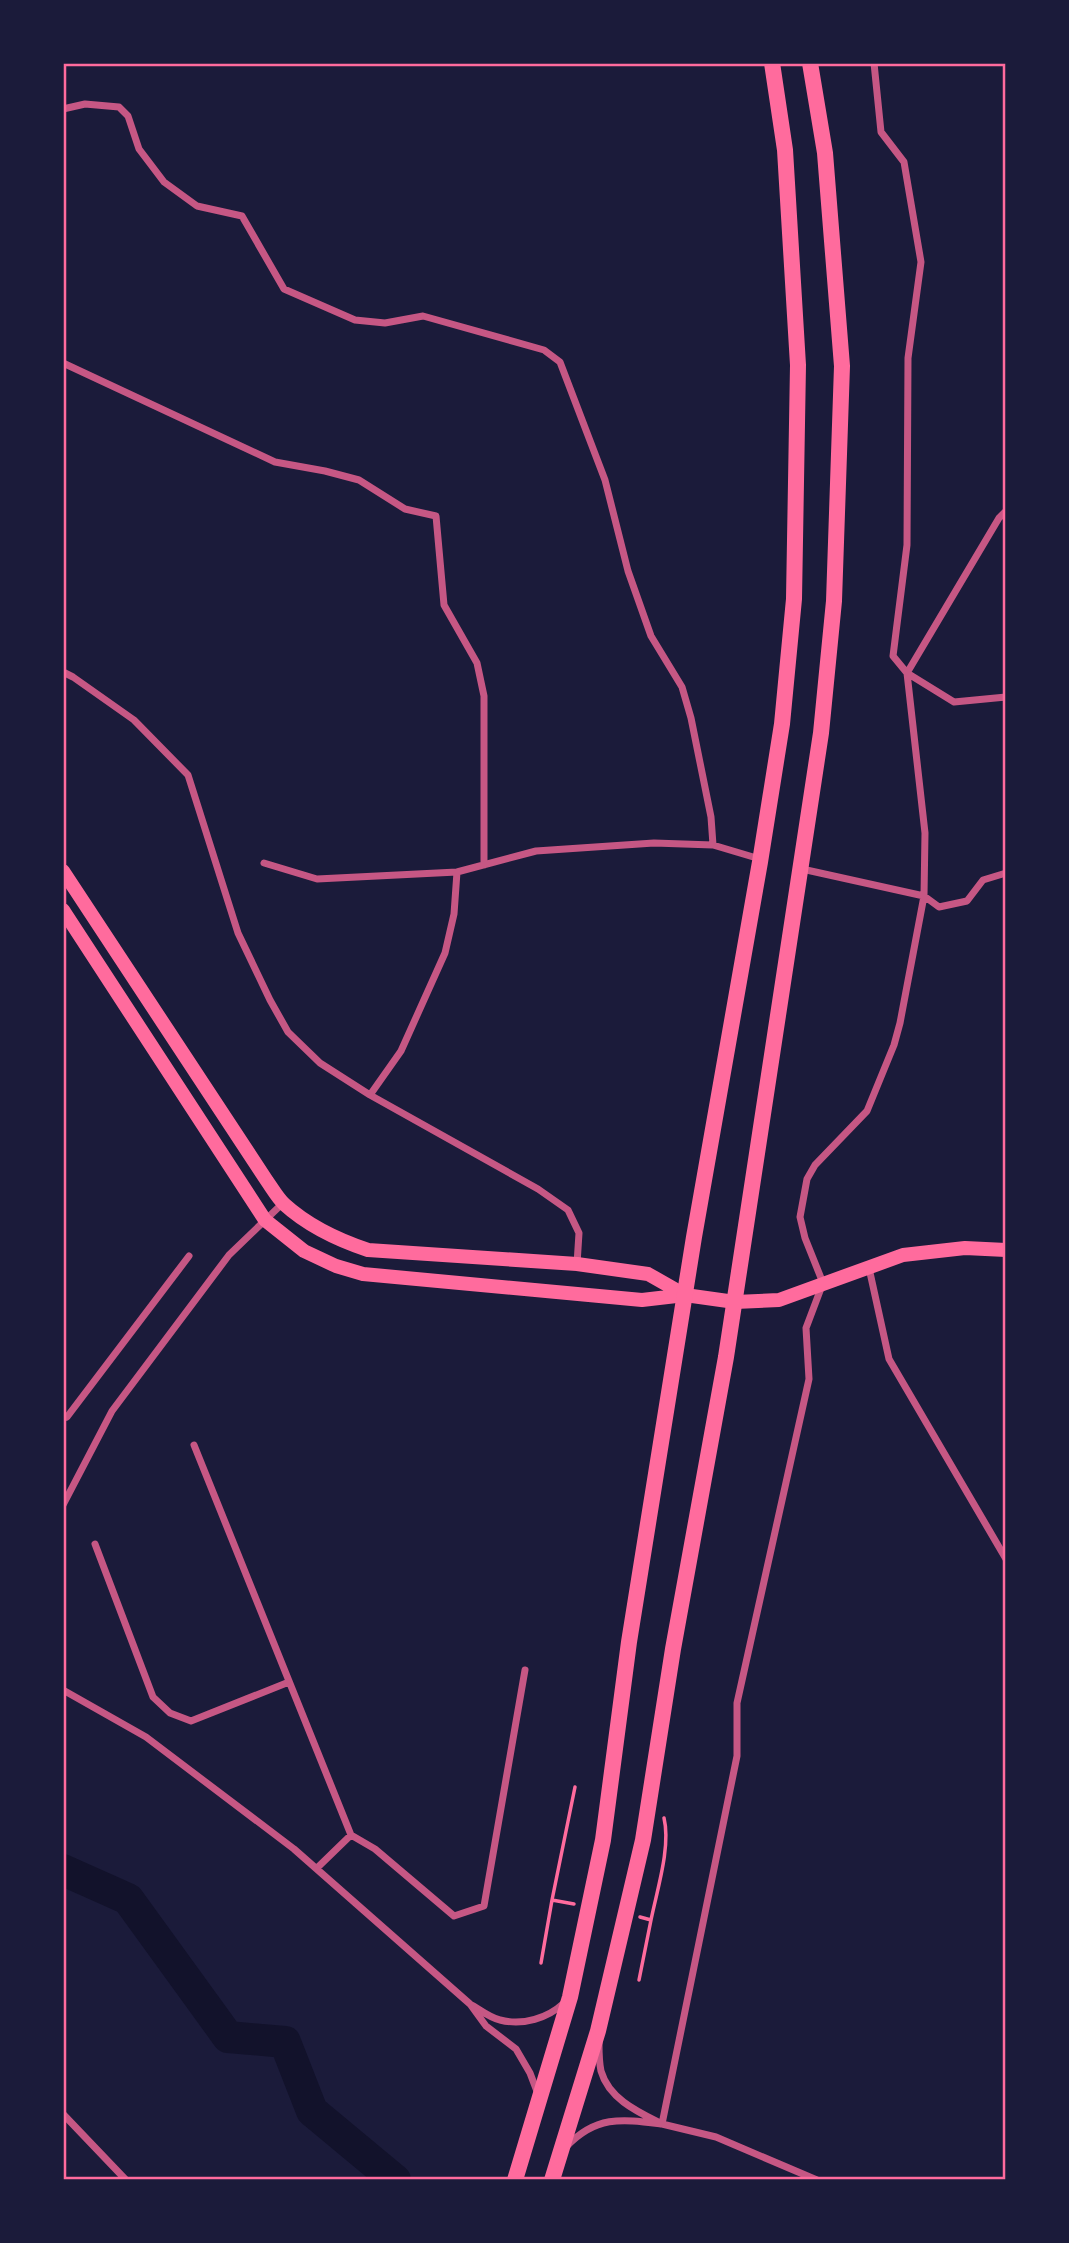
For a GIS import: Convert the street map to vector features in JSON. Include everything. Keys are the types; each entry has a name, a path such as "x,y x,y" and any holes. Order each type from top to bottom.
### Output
{"main road":[{"path":"516,2179 570,1997 603,1840 629,1642 782,724 794,599 798,365 785,150 772,63"},
{"path":"552,2180 598,2031 643,1840 673,1649 735,1301 821,733 834,601 842,366 825,153 810,63"},
{"path":"63,871 283,1203 316,1227 368,1250 577,1264 648,1273 685,1295"},
{"path":"63,910 265,1220 304,1251 336,1266 363,1274 642,1300 685,1295 735,1301 779,1300 903,1255 965,1248 1006,1250"}],"street":[{"path":"874,63 881,132 904,162 921,262 908,358 908,545 893,656 907,673 954,702 1006,697"},
{"path":"63,109 85,104 119,107 128,116 139,149 164,182 197,206 242,216 284,289 355,320 385,323 423,316 544,350 560,362 605,480 628,571 651,636 682,687 711,817 713,845"},
{"path":"63,363 275,463 359,480 405,509 436,516 444,605 477,663 484,696 484,865"},
{"path":"662,2124 737,1756 737,1703 809,1379 806,1328 823,1283 805,1238 800,1217 807,1179 815,1165 867,1111 894,1045 900,1023 924,896 925,832 907,673 999,518 1006,511"},
{"path":"63,672 134,720 188,775 239,933 288,1032 320,1063 370,1095 538,1189 568,1210 579,1233 577,1264"},
{"path":"264,863 317,879 457,872 536,851 654,844 713,845 761,859"},
{"path":"801,869 924,896 939,907 967,901 983,880 1006,873"},
{"path":"370,1095 401,1051 445,953 454,914 457,872"},
{"path":"63,1505 112,1410 229,1255 283,1203"},
{"path":"63,1418 67,1417 189,1256"},
{"path":"869,1266 889,1359 1006,1559"},
{"path":"194,1446 351,1835 375,1849 454,1916 484,1906 525,1670"},
{"path":"95,1544 153,1698 170,1713 191,1721 289,1682"},
{"path":"63,1690 146,1737 317,1868 470,2004 486,2026 516,2049 530,2073 539,2099"},
{"path":"317,1868 351,1835"},
{"path":"470,2004 499,2020 523,2022 553,2013 570,1997"},
{"path":"598,2031 601,2072 614,2095 632,2109 662,2124"},
{"path":"63,2114 126,2180"},
{"path":"561,2152 580,2132 606,2121 630,2120 662,2124 716,2137 817,2180"}],"path":[{"path":"566,1828 575,1787"},
{"path":"663,1812 667,1828 665,1848"},
{"path":"541,1963 552,1900"},
{"path":"639,1980 651,1920"}],"waterway":[{"path":"63,1870 128,1899 228,2037 285,2042 312,2111 395,2180"}]}
